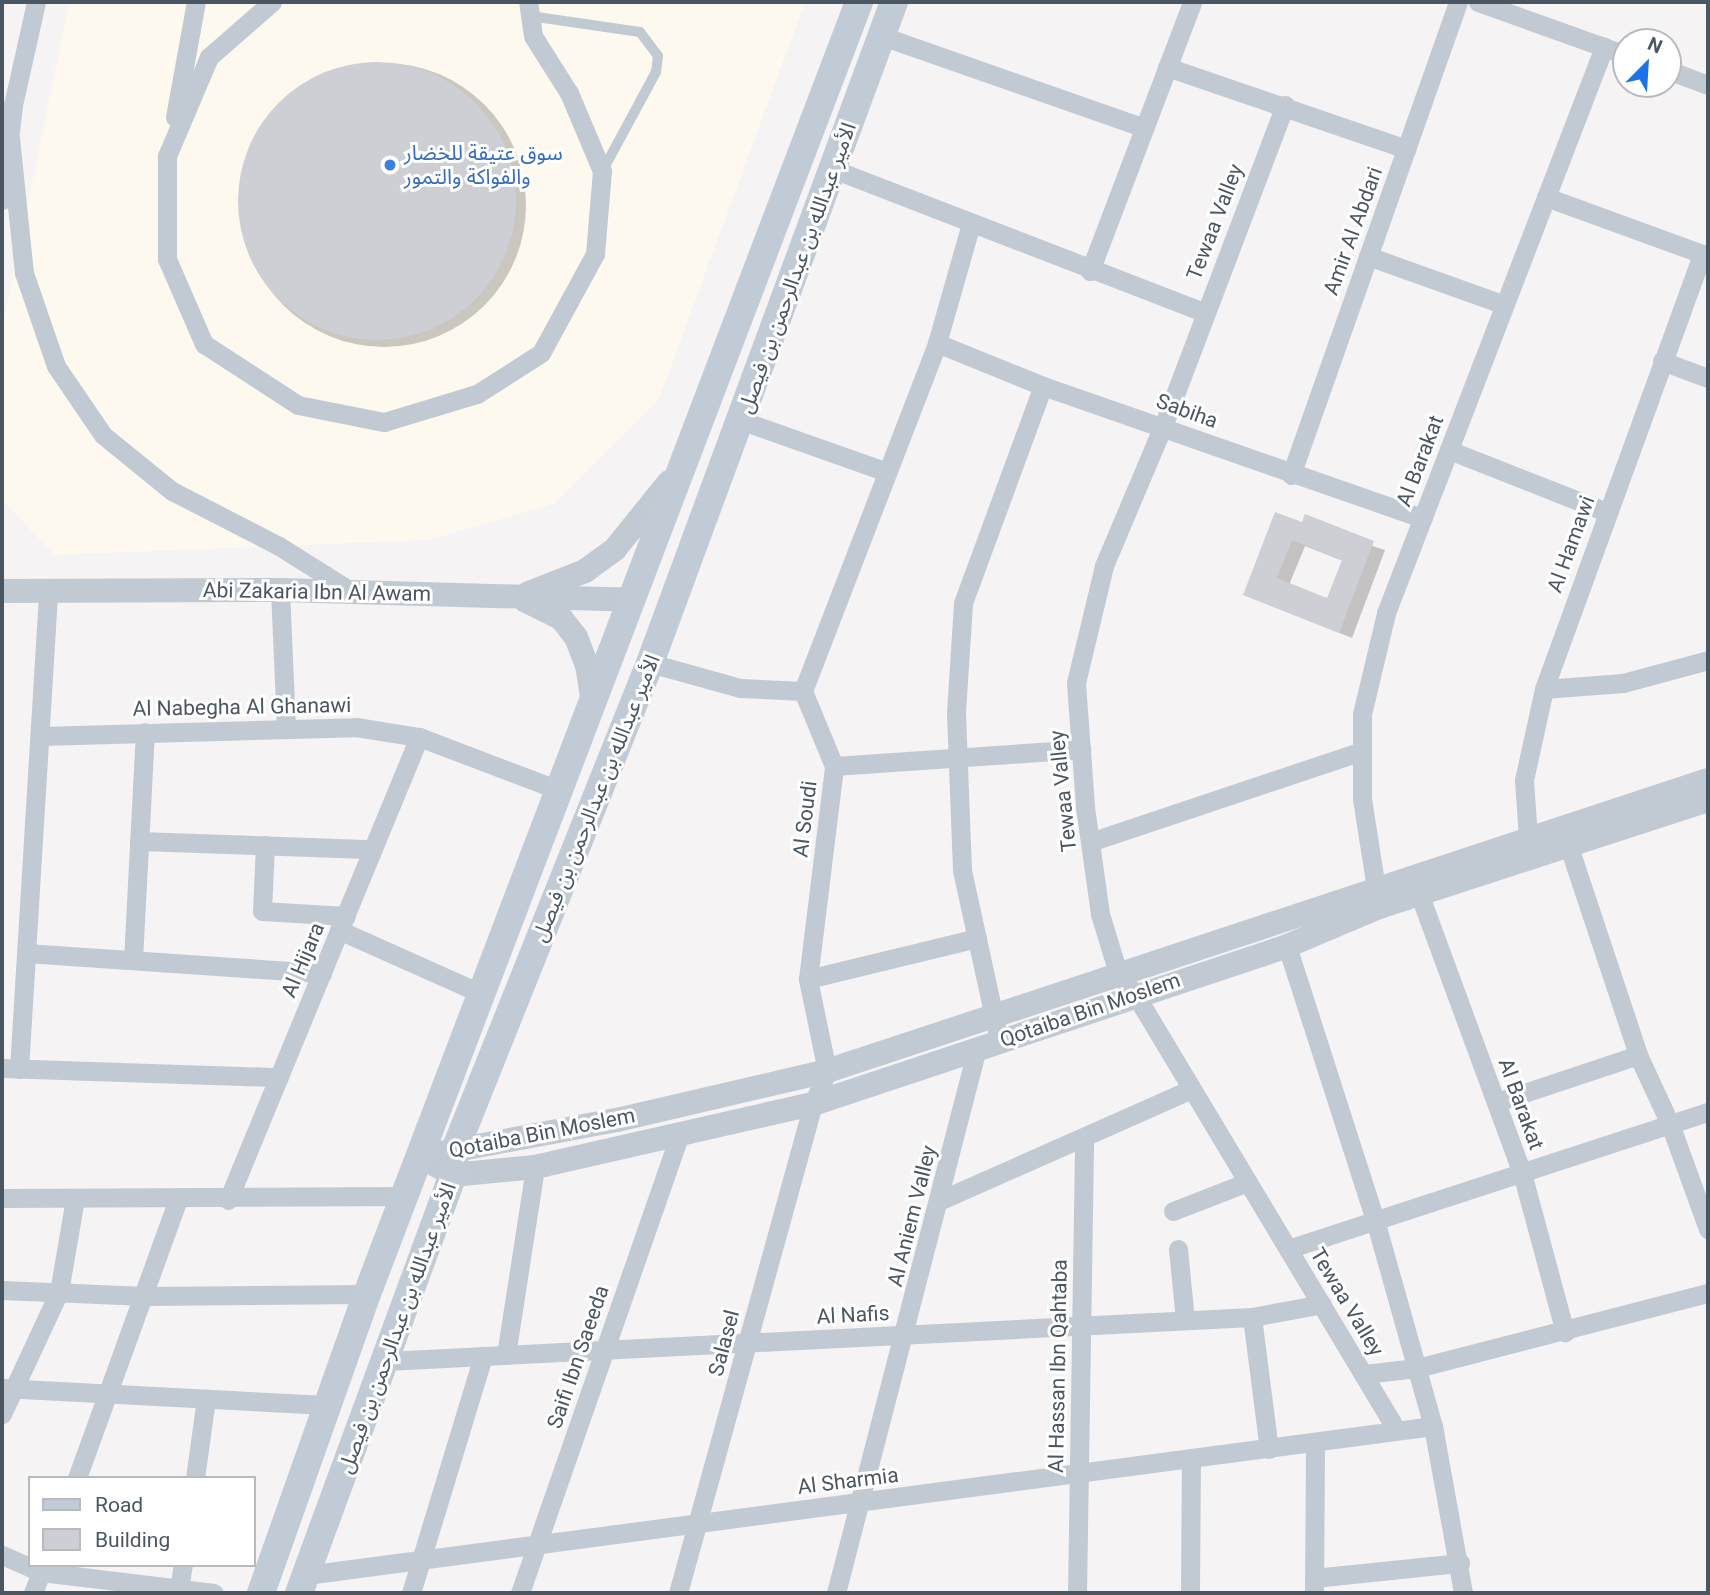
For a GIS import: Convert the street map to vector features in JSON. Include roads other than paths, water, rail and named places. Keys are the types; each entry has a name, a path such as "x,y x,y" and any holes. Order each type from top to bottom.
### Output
{"main road":[{"name":"الأمير عبدالله بن عبدالرحمن بن فيصل","path":"261,1593 331,1405 368,1294 484,995 859,2"},
{"name":"الأمير عبدالله بن عبدالرحمن بن فيصل","path":"302,1584 386,1361 454,1163 649,663 894,2"}],"street":[{"path":"36,2 8,105 9,138 24,273 56,366 103,435 172,491 279,546 352,592"},
{"path":"196,2 167,156 167,259 204,345 298,405 384,422 477,394 541,353 595,254 602,171 569,93 533,36 529,9"},
{"path":"167,156 209,57 272,2"},
{"path":"1090,271 1192,2"},
{"name":"Amir Al Abdari","path":"1291,475 1458,2"},
{"path":"1478,2 1612,50"},
{"path":"882,36 1144,128"},
{"name":"Al Barakat","path":"1378,899 1362,799 1362,714 1386,613 1604,47"},
{"path":"1167,67 1285,105 1406,149"},
{"path":"1682,75 1708,85"},
{"name":"Tewaa Valley","path":"1285,105 1204,312 1163,426 1104,566 1076,683 1081,749 1100,914 1127,985 1192,1089 1245,1184 1322,1304 1396,1429"},
{"path":"2,198 9,138"},
{"path":"833,169 1090,271 1204,312"},
{"path":"1546,197 1705,255"},
{"path":"649,663 740,688 803,691 937,343 971,224"},
{"name":"Al Hamawi","path":"1528,849 1524,780 1544,689 1662,361 1705,255"},
{"path":"1368,256 1505,305"},
{"name":"Sabiha","path":"937,343 1043,386 1163,426 1291,475 1423,518"},
{"path":"1662,361 1708,378"},
{"path":"999,1040 996,1014 962,870 957,755 963,603 1043,386"},
{"path":"740,421 887,472"},
{"path":"1449,450 1606,512"},
{"name":"الأمير عبدالله بن عبدالرحمن بن فيصل","path":"519,597 585,571 615,549 650,511 684,460"},
{"path":"280,590 286,727"},
{"name":"Abi Zakaria Ibn Al Awam","path":"2,592 280,590 632,600"},
{"path":"48,591 26,953 10,1068 279,1077"},
{"name":"الأمير عبدالله بن عبدالرحمن بن فيصل","path":"519,597 561,618 576,637 587,665 593,704"},
{"path":"1544,689 1623,683 1708,660"},
{"name":"Al Soudi","path":"803,691 834,766 808,979 827,1071"},
{"name":"Al Nabegha Al Ghanawi","path":"40,736 356,727 419,737 561,791"},
{"path":"133,960 145,732"},
{"name":"Al Hijara","path":"228,1200 419,737"},
{"path":"834,766 957,755 1081,749"},
{"path":"1090,842 1362,751"},
{"name":"Qotaiba Bin Moslem","path":"422,1157 454,1163 535,1167 813,1104 976,1052 1127,985 1528,849 1708,780"},
{"name":"Qotaiba Bin Moslem","path":"454,1163 617,1120 827,1071 996,1014 1287,946 1378,899 1420,896 1528,849 1568,844 1708,800"},
{"path":"139,841 373,849"},
{"path":"1568,844 1638,1055 1670,1124 1708,1229"},
{"path":"265,845 262,911 342,923 484,995"},
{"name":"Al Barakat","path":"1420,896 1522,1173 1565,1332"},
{"path":"808,979 977,938"},
{"path":"1287,946 1375,1220 1433,1426 1460,1563 1463,1593"},
{"path":"26,953 322,973"},
{"name":"Al Aniem Valley","path":"836,1593 941,1200 976,1052"},
{"path":"1497,1102 1638,1055"},
{"path":"813,1104 827,1071"},
{"path":"941,1200 1084,1140 1192,1089"},
{"name":"Salasel","path":"678,1593 813,1104"},
{"path":"1288,1249 1708,1112"},
{"name":"Saifi Ibn Saeeda","path":"520,1593 679,1136"},
{"name":"Al Hassan Ibn Qahtaba","path":"1077,1593 1084,1140"},
{"path":"506,1355 535,1167"},
{"path":"1173,1211 1245,1184"},
{"path":"2,1198 228,1200 407,1196"},
{"path":"2,1413 8,1388 59,1292 75,1198"},
{"path":"78,1476 146,1296 178,1199"},
{"path":"1178,1249 1185,1320"},
{"path":"2,1290 146,1296 368,1294"},
{"path":"1364,1374 1417,1368 1708,1293"},
{"name":"Al Nafis","path":"386,1361 1252,1317 1322,1304"},
{"path":"1252,1317 1269,1448"},
{"path":"411,1593 483,1356"},
{"path":"8,1388 331,1405"},
{"path":"195,1476 206,1399"},
{"name":"Al Sharmia","path":"302,1584 421,1560 1433,1426"},
{"path":"1315,1442 1314,1586 1460,1563"},
{"path":"1190,1593 1191,1459"},
{"path":"2,1555 28,1564"},
{"path":"179,1589 183,1567"},
{"path":"33,1593 42,1569 214,1593"}],"lane":[{"path":"529,9 640,33 657,56 656,72 602,171"}],"place":[{"name":"سوق عتيقة للخضار والفواكة والتمور","path":"390,165"}]}
